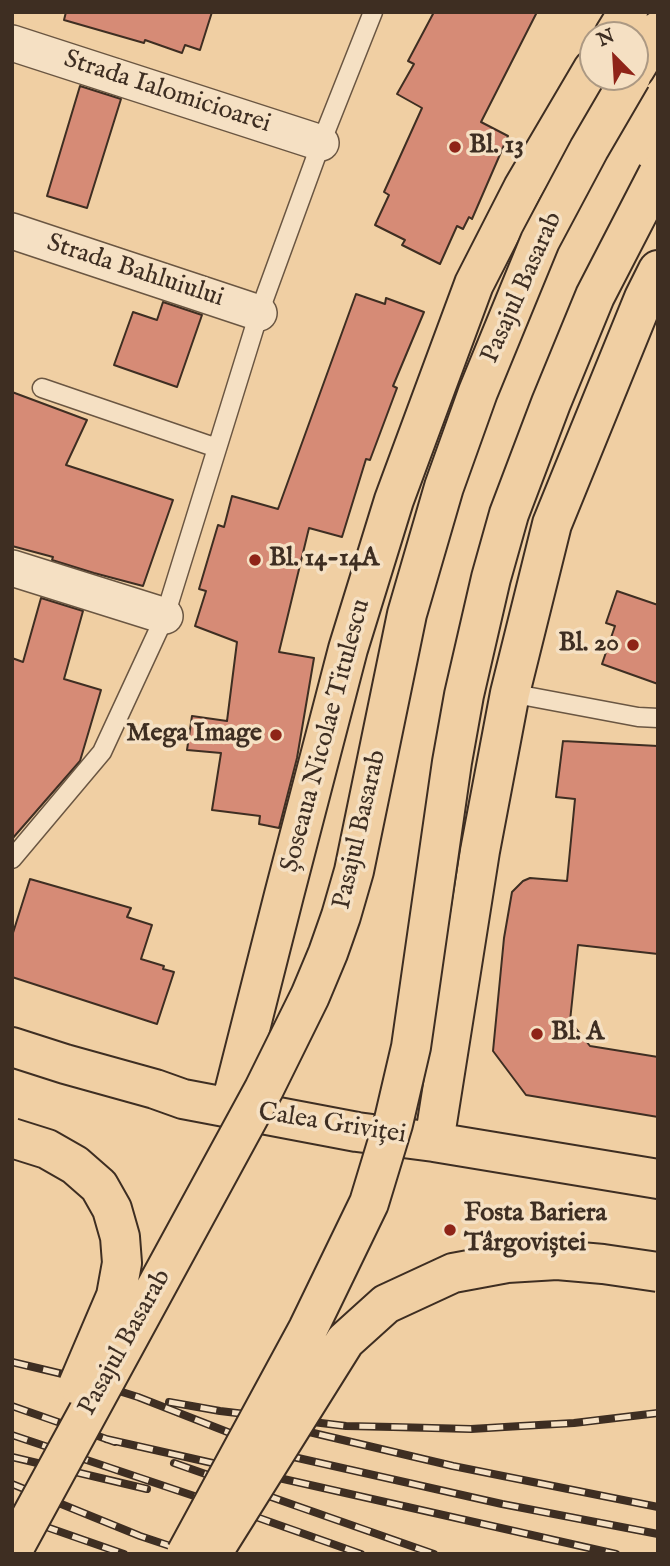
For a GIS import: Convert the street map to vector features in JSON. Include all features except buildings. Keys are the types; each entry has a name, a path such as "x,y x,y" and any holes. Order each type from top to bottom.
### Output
{"main road":[{"name":"Șoseaua Nicolae Titulescu","path":"230,1108 348,649 394,500 474,284 523,188 580,91"},
{"name":"Pasajul Basarab","path":"19,1539 264,1089 328,953 354,871 407,614 444,487 478,392 540,241 623,91"},
{"path":"186,1554 309,1329 369,1203 393,1124 411,1046 452,762 464,695 491,578 509,514 551,402 595,296 658,174"},
{"path":"434,1142 480,851 510,693 552,524 653,291"},
{"name":"Calea Griviței","path":"12,1047 183,1099 357,1132 658,1179"},
{"path":"12,1138 47,1149 75,1165 99,1186 112,1209 120,1237 122,1263 116,1296 45,1463 19,1539"},
{"path":"212,1554 345,1341 386,1304 453,1273 507,1263 557,1260 658,1272"}],"street":[{"name":"Strada Ialomicioarei","path":"12,43 321,143"},
{"name":"Strada Bahluiului","path":"12,232 259,313"},
{"path":"12,568 165,616"}],"lane":[{"path":"12,859 103,752 165,616 259,313 321,143 373,12"},
{"path":"42,388 217,448"},
{"path":"510,693 638,717 658,718"}],"railway":[{"path":"12,1362 71,1376 138,1397 289,1456 502,1504 658,1534"},
{"path":"169,1402 346,1426 471,1429 574,1423 658,1413"},
{"path":"12,1406 115,1442"},
{"path":"288,1427 453,1466 658,1507"},
{"path":"12,1435 361,1554"},
{"path":"106,1439 616,1554"},
{"path":"12,1457 147,1489"},
{"path":"174,1463 434,1554"},
{"path":"12,1484 140,1536 194,1554"},
{"path":"12,1515 124,1554"}],"place":[{"name":"Bl. 13","path":"455,147"},
{"name":"Bl. 14-14A","path":"255,560"},
{"name":"Bl. 20","path":"633,645"},
{"name":"Mega Image","path":"276,735"},
{"name":"Bl. A","path":"537,1034"},
{"name":"Fosta Bariera Târgoviștei","path":"450,1230"}]}
